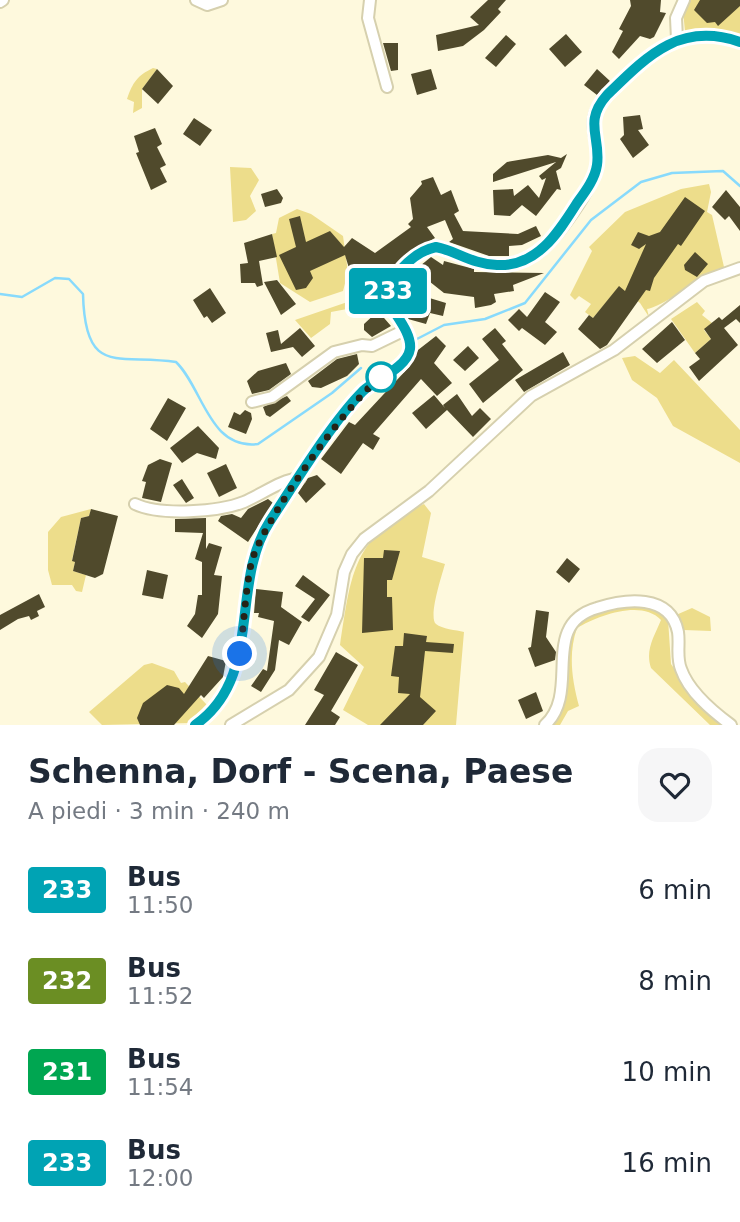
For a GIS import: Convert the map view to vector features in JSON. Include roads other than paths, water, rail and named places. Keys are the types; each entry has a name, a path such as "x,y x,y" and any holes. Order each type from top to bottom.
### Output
{"street":[{"path":"196,0 207,5 222,0"},
{"path":"370,0 368,18 387,87"},
{"path":"677,39 676,18 684,0"},
{"path":"195,725 211,713 227,689 240,654 245,600 259,542 300,478 358,397 405,359 410,348 407,334 388,301 393,279 423,253 436,247 467,260 497,265 518,263 543,249 569,216 594,174 597,155 593,124 600,103 633,70 663,46 677,39 724,36 740,42"},
{"path":"230,725 289,690 319,657 337,615 344,572 352,554 364,539 429,491 531,396 620,345 704,281 740,268"},
{"path":"252,402 272,397 334,352 374,345 407,334"},
{"path":"135,504 167,510 200,511 241,503 289,479 300,478"},
{"path":"545,725 560,705 563,642 568,627 576,617 588,610 646,600 664,609 676,624 679,665 684,678 718,716 731,725"}],"waterway":[{"path":"415,340 444,325 485,319 525,303 591,220 641,182 672,173 723,171 740,186"},
{"path":"0,294 22,297 55,278 69,279 83,294 85,321 90,339 98,350 108,356 122,359 176,362 218,428 228,437 242,443 258,444 332,393 361,368"}]}
